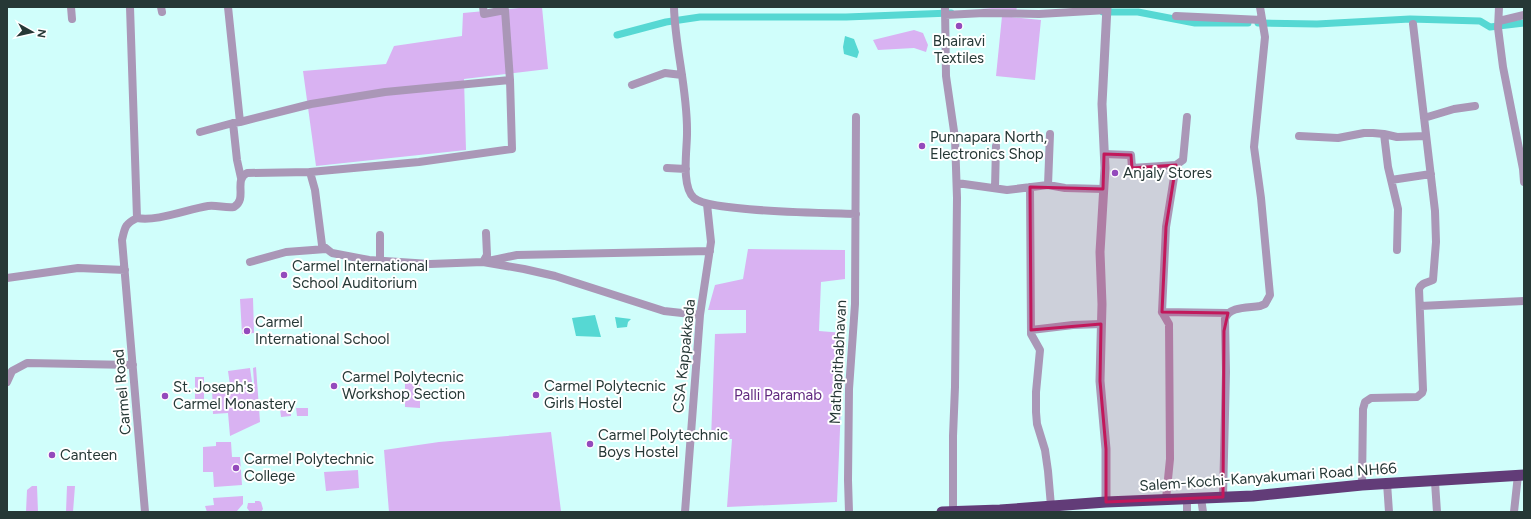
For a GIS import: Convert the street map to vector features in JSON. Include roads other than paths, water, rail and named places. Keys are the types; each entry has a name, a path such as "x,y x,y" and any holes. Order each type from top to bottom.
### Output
{"highway":[{"name":"Salem-Kochi-Kanyakumari Road NH66","path":"948,512 1051,506 1068,508 1106,502 1253,496 1387,483 1435,482 1521,475"}],"street":[{"path":"71,7 72,19"},
{"path":"130,7 137,218 142,219 211,206 234,207 239,202 241,196 241,178 237,160 237,122 228,7"},
{"path":"241,178 247,173 310,172 419,162 496,150 512,149 510,80 505,10 484,14 483,7"},
{"path":"1162,312 1228,313 1237,309 1265,304 1270,295 1261,198 1254,147 1265,37 1260,7"},
{"path":"948,512 953,436 956,343 957,183 955,138 946,76 945,11 1039,14 1106,10 1102,104 1104,154 1100,252 1100,381 1106,449 1106,502"},
{"path":"674,11 687,112 686,170 688,185 693,198 707,204 770,211 856,214"},
{"path":"1524,15 1501,16 1498,28 1503,67 1523,169 1524,182"},
{"path":"1176,16 1263,24"},
{"path":"1362,485 1363,409 1365,402 1371,398 1417,397 1422,393 1420,289 1421,285 1433,280 1436,242 1435,211 1413,26"},
{"path":"632,85 665,73 682,75"},
{"path":"200,132 311,104 384,92 510,80"},
{"path":"1424,118 1475,106"},
{"name":"Mathapithabhavan","path":"849,512 849,389 856,304 856,117"},
{"path":"1104,154 1131,155 1132,168 1176,165 1183,160 1187,117"},
{"path":"1299,136 1338,138 1364,133 1384,134 1397,138 1426,136"},
{"path":"1048,185 1050,134"},
{"path":"1384,134 1391,180 1398,209 1397,250"},
{"path":"995,188 996,146"},
{"path":"1166,500 1170,459 1169,324 1162,312 1166,226 1176,165"},
{"path":"667,168 686,170"},
{"path":"310,172 315,190 322,244 332,253 342,256 380,261 430,264 483,262 517,255 710,251"},
{"path":"1391,180 1431,174"},
{"path":"957,183 1007,190 1048,185 1065,188 1103,189"},
{"path":"1030,187 1031,334 1040,350 1036,392 1036,412 1037,424 1045,450 1051,506"},
{"name":"CSA Kappakkada","path":"686,512 700,315 711,242 707,204"},
{"name":"Carmel Road","path":"137,218 128,223 122,240 145,512"},
{"path":"483,262 487,255 486,233"},
{"path":"380,235 380,261"},
{"path":"250,262 286,252 326,249"},
{"path":"483,262 555,276 664,311 700,315"},
{"path":"7,278 78,268 125,270"},
{"path":"1420,306 1524,301"},
{"path":"1223,497 1226,372 1224,331 1225,319 1228,313"},
{"path":"1031,330 1074,325 1101,324"},
{"path":"7,382 12,371 27,363 133,365"},
{"path":"1514,512 1521,475"},
{"path":"1435,482 1437,512"},
{"path":"1387,483 1389,512"},
{"path":"1201,498 1203,512"},
{"path":"1187,499 1187,512"}],"water":[{"path":"845,36 854,39 859,52 857,58 844,54 843,47"},
{"path":"595,315 601,337 576,336 572,318"},
{"path":"615,317 631,319 628,322 627,327 617,328"}],"waterway":[{"path":"1103,12 1138,12 1195,23 1248,23"},
{"path":"617,35 666,22 700,17 846,17 951,13"},
{"path":"1258,23 1317,24 1410,19 1480,21 1490,27 1524,23"}],"place":[{"name":"Bhairavi Textiles","path":"959,26"},
{"name":"Punnapara North, Electronics Shop","path":"922,146"},
{"name":"Anjaly Stores","path":"1115,173"},
{"name":"Carmel International School Auditorium","path":"284,275"},
{"name":"Carmel International School","path":"247,331"},
{"name":"Carmel Polytecnic Workshop Section","path":"334,386"},
{"name":"Carmel Polytecnic Girls Hostel","path":"536,395"},
{"name":"St. Joseph's Carmel Monastery","path":"165,396"},
{"name":"Carmel Polytechnic Boys Hostel","path":"590,444"},
{"name":"Canteen","path":"52,455"},
{"name":"Carmel Polytechnic College","path":"236,468"}],"park label":[{"name":"Palli Paramab","path":"778,395"}]}
